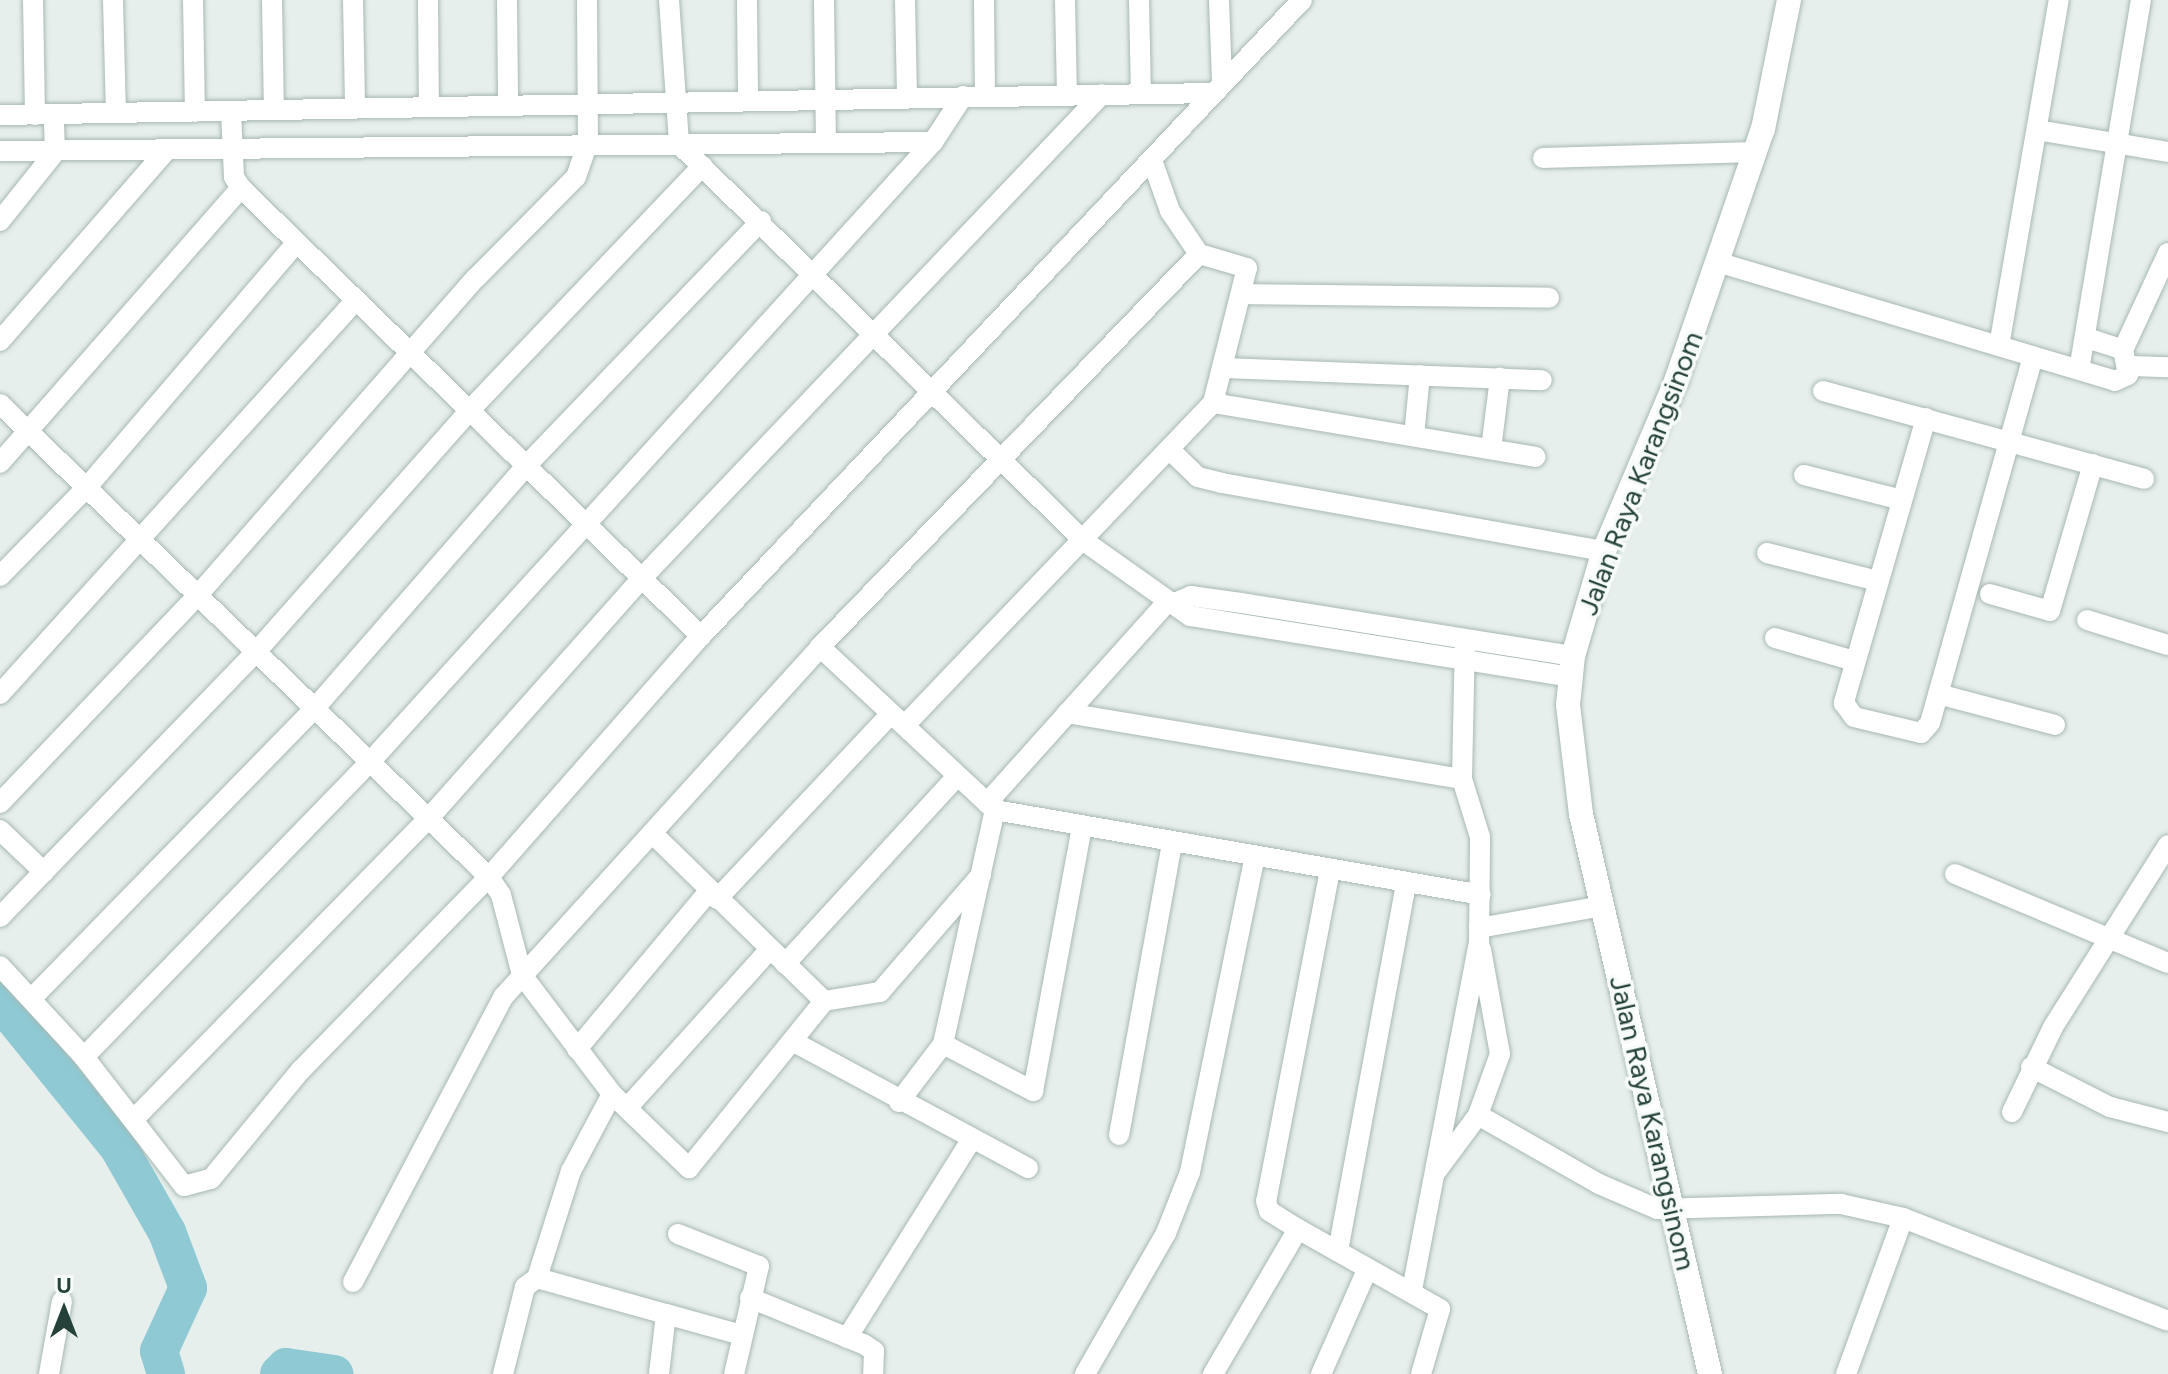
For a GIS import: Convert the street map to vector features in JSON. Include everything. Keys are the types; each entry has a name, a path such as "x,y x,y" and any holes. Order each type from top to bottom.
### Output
{"street":[{"path":"33,0 45,114 55,152"},
{"path":"113,0 116,113"},
{"path":"193,0 195,112"},
{"path":"272,0 274,110"},
{"path":"353,0 355,106"},
{"path":"428,0 429,106"},
{"path":"507,0 508,102"},
{"path":"0,803 198,595 408,355 576,177 588,143 587,0"},
{"path":"669,0 671,100 679,144 1003,457 1084,541 1173,601 1190,616 1572,666"},
{"path":"747,0 748,99"},
{"path":"824,0 826,143"},
{"path":"905,0 907,96"},
{"path":"984,0 985,95"},
{"path":"1065,0 1067,95"},
{"path":"1139,0 1141,93"},
{"path":"1217,88 1219,0"},
{"path":"0,966 33,997 84,1057 135,1118 184,1186 211,1179 301,1070 489,877 701,636 935,394 1302,0"},
{"name":"Jalan Raya Karangsinom","path":"1710,1374 1573,772 1572,666 1604,551 1717,262 1755,152 1789,0"},
{"path":"1999,346 2059,0"},
{"path":"2079,370 2087,338 2141,0"},
{"path":"0,115 508,102 1067,95 1217,88"},
{"path":"135,1118 429,818 641,579 1102,94"},
{"path":"84,1057 370,762 933,142 963,96"},
{"path":"231,111 231,150 241,188 408,355 701,636"},
{"path":"2037,130 2168,152"},
{"path":"0,151 165,152 588,143 933,142"},
{"path":"0,221 55,152"},
{"path":"0,341 165,152"},
{"path":"1543,158 1755,152"},
{"path":"577,1049 713,895 1084,541 1213,403 1243,294 1247,268 1199,254 1170,211 1153,163"},
{"path":"0,917 256,652 468,412 702,166"},
{"path":"0,463 241,188"},
{"path":"33,997 315,708 525,467 761,221"},
{"path":"0,576 88,486 296,243"},
{"path":"1717,262 2115,381 2128,375 2127,358 2168,253"},
{"path":"353,1282 434,1121 504,996 820,647 1199,254"},
{"path":"1243,294 1549,298"},
{"path":"0,694 143,542 355,301"},
{"path":"2087,338 2127,358 2168,367"},
{"path":"1926,418 1844,703 1854,717 1921,733 1938,694 2033,356"},
{"path":"1224,368 1542,380"},
{"path":"1414,436 1420,375"},
{"path":"1491,449 1500,378"},
{"path":"1823,391 2144,479"},
{"path":"1213,403 1536,457"},
{"path":"0,404 489,877 501,895 522,975 620,1101 689,1168 824,1001 880,992 981,875"},
{"path":"1170,450 1198,477 1222,483 1604,551"},
{"path":"1990,594 2050,611 2093,464"},
{"path":"1804,475 1902,500"},
{"path":"1767,553 1878,581"},
{"path":"899,1102 943,1044 981,875 991,806 1067,713 1173,601"},
{"path":"2087,620 2168,645"},
{"path":"1775,638 1854,661"},
{"path":"820,647 991,806 1082,826 1481,895"},
{"path":"1412,1290 1430,1180 1479,934 1480,837 1462,779 1464,650"},
{"path":"1938,694 2055,725"},
{"path":"1067,713 1462,779"},
{"path":"785,964 957,776"},
{"path":"943,1044 1033,1091 1082,826"},
{"path":"0,830 44,872"},
{"path":"652,833 824,1001"},
{"path":"1119,1135 1172,842"},
{"path":"2012,1112 2031,1067 2168,845"},
{"path":"1085,1374 1154,1256 1190,1172 1255,856"},
{"path":"1330,870 1266,1192 1269,1211 1367,1270 1412,1290 1440,1309 1421,1374"},
{"path":"1955,874 2168,963"},
{"path":"1338,1251 1406,883"},
{"path":"1479,934 1603,906"},
{"path":"1430,1180 1478,1115 1500,1054 1479,934"},
{"path":"503,1374 525,1287 537,1278 571,1171 620,1101 770,949"},
{"path":"792,1041 970,1142 1028,1168"},
{"path":"2031,1067 2110,1107 2168,1122"},
{"path":"1478,1115 1599,1184 1675,1211 1841,1204 1903,1218 2168,1321"},
{"path":"847,1338 970,1142"},
{"path":"1846,1374 1903,1218"},
{"path":"1213,1374 1298,1229"},
{"path":"678,1234 759,1266 734,1374"},
{"path":"1321,1374 1367,1270"},
{"path":"537,1278 741,1335"},
{"path":"750,1298 874,1351 873,1374"},
{"path":"49,1374 62,1301"},
{"path":"659,1374 666,1314"}],"waterway":[{"path":"0,1001 119,1148 167,1232 188,1288 159,1351 166,1374"},
{"path":"279,1374 286,1367 334,1374"}]}
